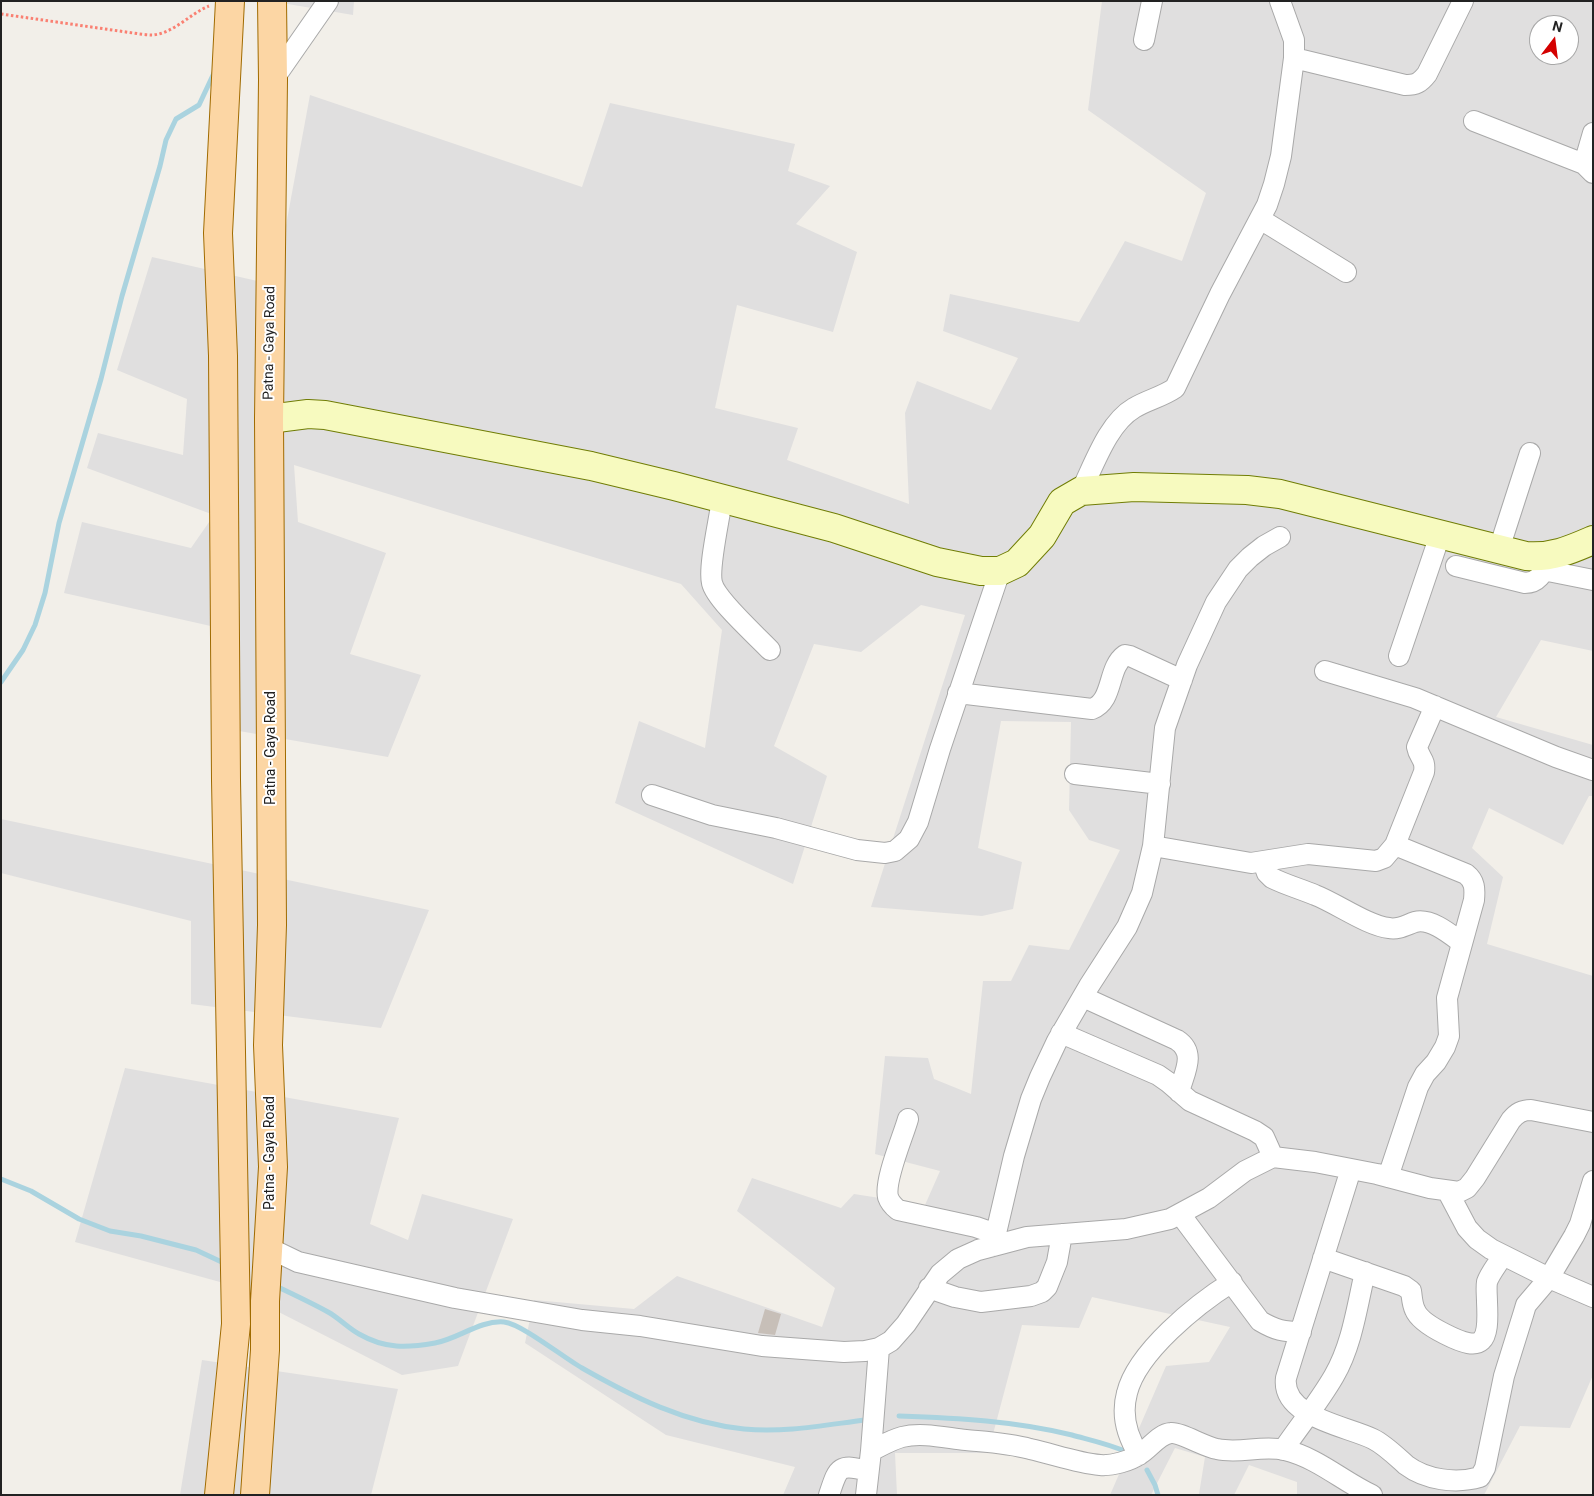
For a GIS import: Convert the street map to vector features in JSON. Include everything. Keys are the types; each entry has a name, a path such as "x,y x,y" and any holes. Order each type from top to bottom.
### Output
{"main road":[{"name":"Patna - Gaya Road","path":"255,1495 265,1350 265,1301 273,1167 268,1045 272,925 269,419 273,80 272,1"},
{"path":"218,1495 236,1324 226,790 223,356 218,232 222,3"}],"street":[{"path":"273,80 328,1"},
{"path":"1144,40 1152,1"},
{"path":"1081,491 1112,429 1120,418 1133,408 1167,394 1175,388 1220,294 1267,205 1281,156 1294,58 1294,40 1280,1"},
{"path":"1294,58 1406,85 1414,85 1427,74 1463,1"},
{"path":"1474,121 1588,168 1593,133"},
{"path":"1260,219 1346,272"},
{"path":"269,419 308,414 325,415 591,466 834,528 937,562 981,571 1000,571 1017,563 1042,536 1062,502 1069,497 1081,491 1134,487 1258,490 1280,494 1526,556 1593,580"},
{"path":"1499,550 1530,453"},
{"path":"722,499 712,566 712,583 726,603 770,650"},
{"path":"1399,656 1440,534"},
{"path":"994,1240 1014,1156 1031,1098 1061,1033 1135,911 1147,876 1154,846 1165,728 1182,680 1216,602 1229,582 1250,557 1280,537"},
{"path":"1456,566 1525,583 1533,583 1538,580 1547,563 1562,553 1593,540"},
{"path":"652,795 712,815 776,828 857,850 884,853 895,851 909,839 918,822 958,692 1000,571"},
{"path":"958,692 1092,709 1097,707 1104,699 1116,663 1125,655 1182,680"},
{"path":"1325,671 1415,698 1556,758 1593,770"},
{"path":"1154,846 1220,856 1251,863 1308,854 1376,861 1384,858 1395,845 1424,772 1425,764 1417,747 1435,706"},
{"path":"1075,774 1160,784"},
{"path":"1388,1177 1418,1087 1425,1074 1436,1062 1449,1036 1447,998 1474,900 1475,888 1472,878 1466,874 1395,845"},
{"path":"1263,862 1267,873 1272,878 1315,895 1375,924 1388,928 1399,928 1418,921 1430,923 1462,943"},
{"path":"1083,997 1177,1040 1186,1046 1189,1053 1188,1062 1178,1092"},
{"path":"1061,1033 1158,1075 1190,1101 1255,1131 1264,1137 1273,1157"},
{"path":"269,1248 298,1262 430,1294 582,1320 640,1326 762,1346 844,1352 879,1348 891,1341 906,1324 940,1274 958,1259 994,1240 1126,1229 1170,1219 1209,1198 1245,1171 1273,1157 1351,1169 1448,1192 1459,1192 1467,1188 1486,1162 1511,1120 1523,1110 1593,1122"},
{"path":"908,1119 890,1175 888,1197 892,1205 898,1210 976,1227 994,1240"},
{"path":"1351,1169 1284,1388 1307,1414 1374,1439 1408,1466 1428,1476 1457,1480 1470,1480 1480,1477 1485,1468 1504,1376 1526,1305 1549,1278 1565,1253 1580,1224 1593,1181"},
{"path":"1448,1192 1467,1228 1477,1239 1502,1255 1593,1297"},
{"path":"1180,1214 1260,1321 1271,1328 1284,1332 1301,1332"},
{"path":"929,1288 955,1297 982,1302 1031,1296 1042,1292 1047,1287 1056,1262 1062,1234"},
{"path":"1323,1258 1408,1288 1411,1291 1416,1313 1438,1330 1460,1341 1479,1344 1484,1339 1488,1320 1487,1283 1502,1255"},
{"path":"1283,1450 1334,1376 1341,1362 1352,1330 1366,1272"},
{"path":"1139,1455 1130,1439 1124,1411 1127,1393 1132,1380 1151,1352 1172,1329 1212,1295 1232,1282"},
{"path":"866,1495 879,1348"},
{"path":"829,1495 835,1476 840,1470 870,1461 902,1437 932,1436 1008,1445 1102,1465 1120,1462 1139,1455 1170,1432 1209,1447 1228,1451 1283,1450 1309,1458 1345,1481 1372,1495"}],"path":[{"path":"1,14 154,35 186,20 199,10 222,3"}],"shaded area":[{"path":"270,1 354,1 353,15"},
{"path":"1102,1 1593,1 1593,651 1541,640 1496,717 1593,745 1593,796 1589,796 1563,845 1489,808 1472,848 1503,877 1487,944 1593,976 1593,1375 1570,1428 1520,1426 1484,1495 1297,1495 1297,1482 1249,1465 1234,1495 1201,1495 1199,1494 1205,1457 1175,1448 1151,1495 1110,1495 1166,1366 1209,1362 1230,1327 1092,1297 1079,1328 1022,1325 988,1453 895,1453 897,1495 783,1495 795,1467 666,1435 525,1343 534,1300 634,1309 677,1276 822,1327 835,1288 737,1211 752,1178 841,1208 854,1194 925,1205 940,1171 875,1154 885,1056 928,1058 934,1079 971,1094 983,981 1011,981 1029,945 1069,950 1120,850 1089,840 1069,810 1071,722 1001,721 978,848 1022,862 1013,909 982,916 871,907 965,615 921,605 861,652 814,644 774,746 827,776 793,884 615,803 639,721 705,748 722,630 681,584 294,465 298,522 386,553 350,654 421,675 388,757 222,728 224,629 64,593 82,522 191,548 214,515 87,468 98,433 183,455 187,399 117,370 152,257 275,285 310,95 582,187 610,103 795,144 788,171 830,186 796,224 857,252 833,332 737,305 715,408 798,428 787,460 909,504 905,413 917,381 991,410 1018,358 943,331 950,294 1079,322 1125,241 1182,261 1206,193 1088,110"},
{"path":"1,819 429,910 381,1028 191,1004 191,921 1,873"},
{"path":"125,1068 399,1118 370,1224 408,1240 422,1194 513,1219 458,1366 402,1375 220,1282 75,1242"},
{"path":"202,1360 398,1389 371,1495 180,1495"}],"building":[{"path":"765,1309 781,1314 775,1335 758,1333"}],"waterway":[{"path":"1,682 23,650 35,625 45,593 59,523 101,379 122,296 166,140 176,119 199,105 214,73"},
{"path":"1,1179 31,1191 79,1219 110,1231 141,1236 196,1250 226,1264"},
{"path":"274,1285 328,1312 359,1334 387,1345 415,1346 435,1343 486,1324 495,1322 512,1324 582,1368 621,1389 680,1415 722,1426 774,1430 865,1420"},
{"path":"899,1416 965,1419 1029,1426 1106,1444 1127,1452"},
{"path":"1147,1470 1158,1495"}]}
